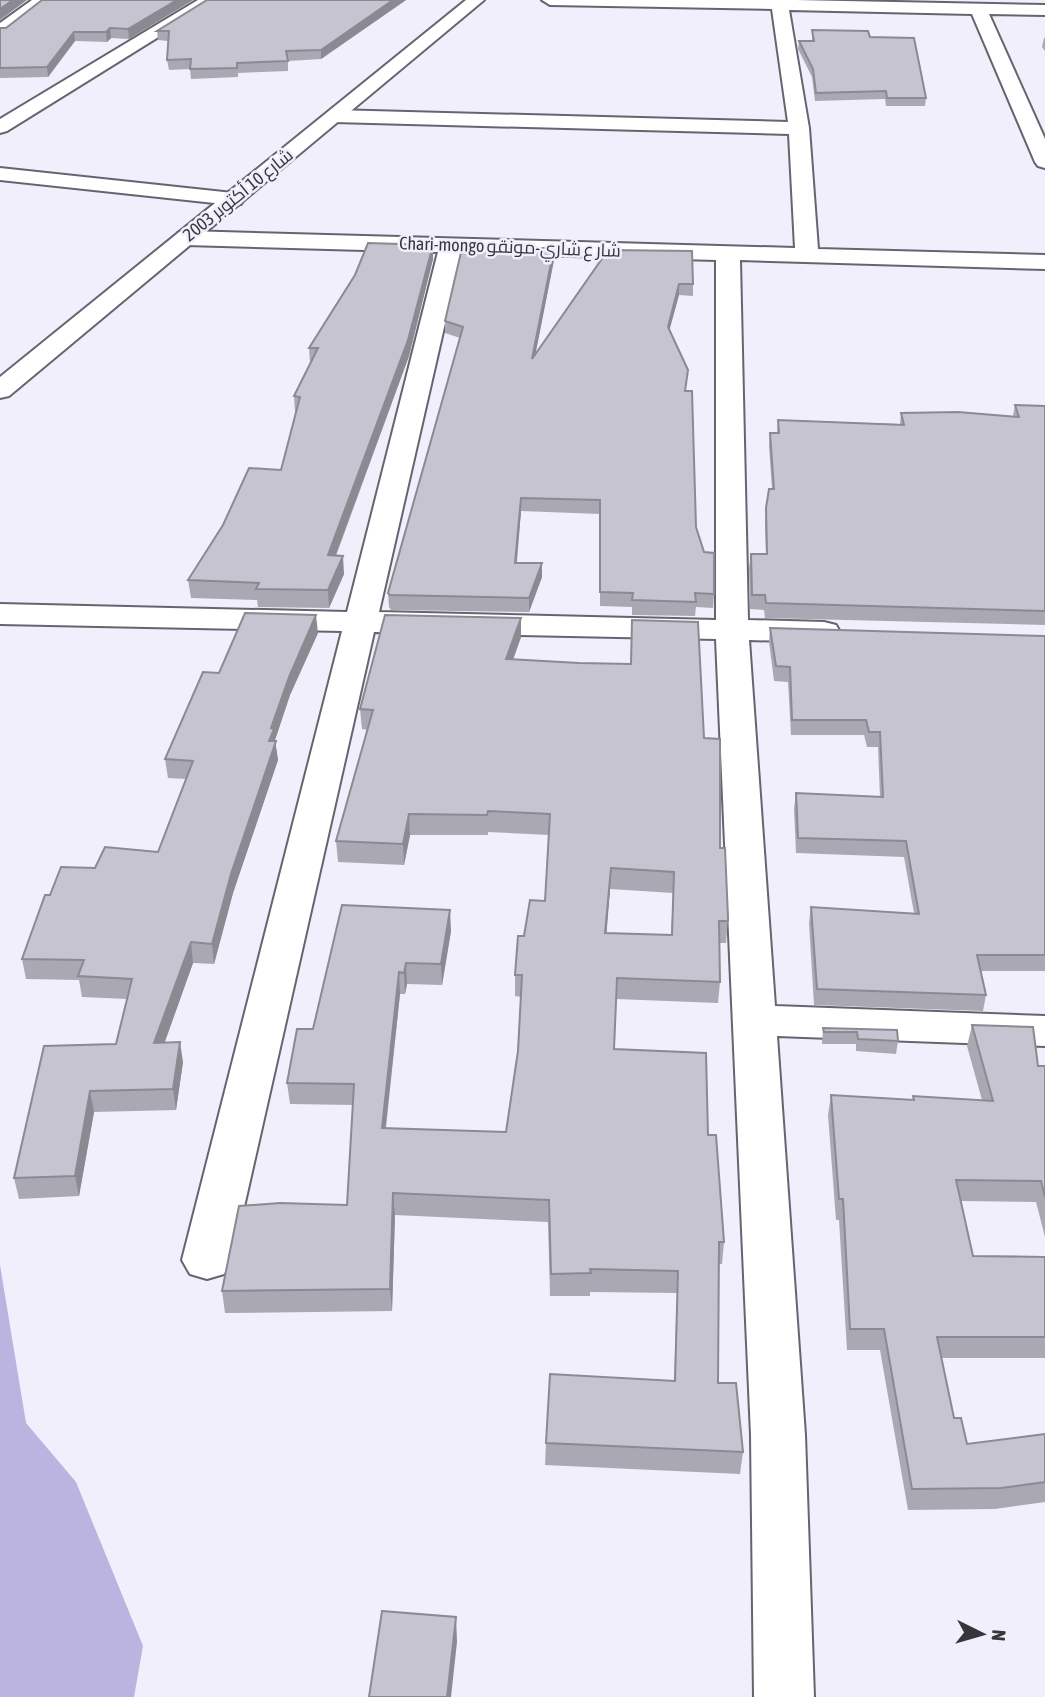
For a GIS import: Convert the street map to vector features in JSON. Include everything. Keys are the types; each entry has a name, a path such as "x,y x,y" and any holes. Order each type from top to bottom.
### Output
{"main road":[{"path":"0,31 43,0"},
{"path":"0,127 210,0"},
{"name":"شارع 10 أكتوبر 2003","path":"256,153 450,0"},
{"name":"شارع 10 أكتوبر 2003","path":"0,390 476,0"},
{"path":"550,0 1045,10"},
{"path":"780,5 799,128 807,255"},
{"path":"978,9 1045,162"},
{"path":"334,116 799,128"},
{"path":"0,174 233,200"},
{"name":"شارع 10 أكتوبر 2003","path":"181,212 224,179"},
{"name":"Chari-mongo شار ع شاري-مونقو","path":"186,238 1045,262"},
{"path":"207,1260 451,245"},
{"path":"728,253 733,629 778,1435 783,1697"},
{"path":"0,614 855,632"},
{"path":"756,1020 1045,1031"}],"shaded area":[{"path":"0,1265 26,1423 76,1482 143,1646 134,1697 0,1697"}],"building":[{"path":"0,0 13,0 0,9"},
{"path":"42,0 177,0 128,29 74,32 47,67 0,68 0,28 6,28"},
{"path":"207,0 393,0 321,50 286,51 288,61 237,63 237,68 190,69 191,59 167,60 169,31 157,31"},
{"path":"812,30 868,31 870,37 914,38 926,98 887,98 886,91 816,93 813,69 799,41 814,41"},
{"path":"368,243 433,245 408,340 328,555 343,556 328,590 256,589 259,583 188,580 223,525 249,468 281,470 300,397 294,396 318,348 309,348 355,275"},
{"path":"462,248 554,248 532,359 608,250 692,251 693,284 679,284 668,327 688,370 685,391 692,391 696,527 704,552 714,553 714,594 695,593 696,602 632,600 633,593 600,592 600,500 521,498 515,563 542,563 529,598 388,593 463,327 445,321"},
{"path":"1015,405 1045,406 1045,611 766,603 765,595 752,595 751,554 767,554 766,508 769,489 774,489 770,433 779,433 778,420 904,425 901,413 958,412 1019,417"},
{"path":"245,613 316,615 289,677 271,728 274,729 269,741 276,741 231,874 212,944 191,942 154,1043 180,1042 173,1089 90,1091 75,1176 14,1178 44,1046 116,1044 132,979 78,976 84,960 22,959 45,895 50,895 61,867 95,868 105,847 158,852 193,761 165,759 203,672 219,673"},
{"path":"385,615 521,618 506,659 579,663 631,664 632,620 698,622 704,738 720,739 720,848 725,848 728,921 719,921 720,982 617,978 614,1049 706,1053 708,1135 716,1135 724,1242 719,1242 718,1383 736,1383 743,1452 546,1443 550,1374 675,1381 678,1271 590,1269 591,1273 551,1274 549,1200 393,1193 390,1289 222,1291 239,1206 280,1203 347,1205 354,1084 287,1083 297,1029 313,1029 342,905 450,910 441,964 406,963 404,973 399,972 382,1128 506,1132 518,1051 522,975 515,975 518,936 524,936 530,900 545,901 550,814 488,811 487,815 409,814 403,844 336,841 373,710 360,709","holes":["611,868 674,872 672,935 605,933"]},
{"path":"770,628 1045,636 1045,955 977,955 986,995 817,989 811,907 919,914 906,841 798,838 796,793 883,797 880,732 869,732 866,720 792,720 790,667 776,666"},
{"path":"972,1025 1033,1027 1038,1066 1045,1066 1045,1197 1041,1181 956,1180 973,1256 1045,1257 1045,1337 937,1337 954,1418 961,1418 967,1444 1045,1434 1045,1482 1001,1488 912,1489 884,1329 850,1329 843,1199 839,1199 831,1095 993,1101"},
{"path":"823,1028 897,1030 898,1041 858,1039 857,1032 824,1032"},
{"path":"382,1611 456,1617 447,1697 369,1697"}]}
